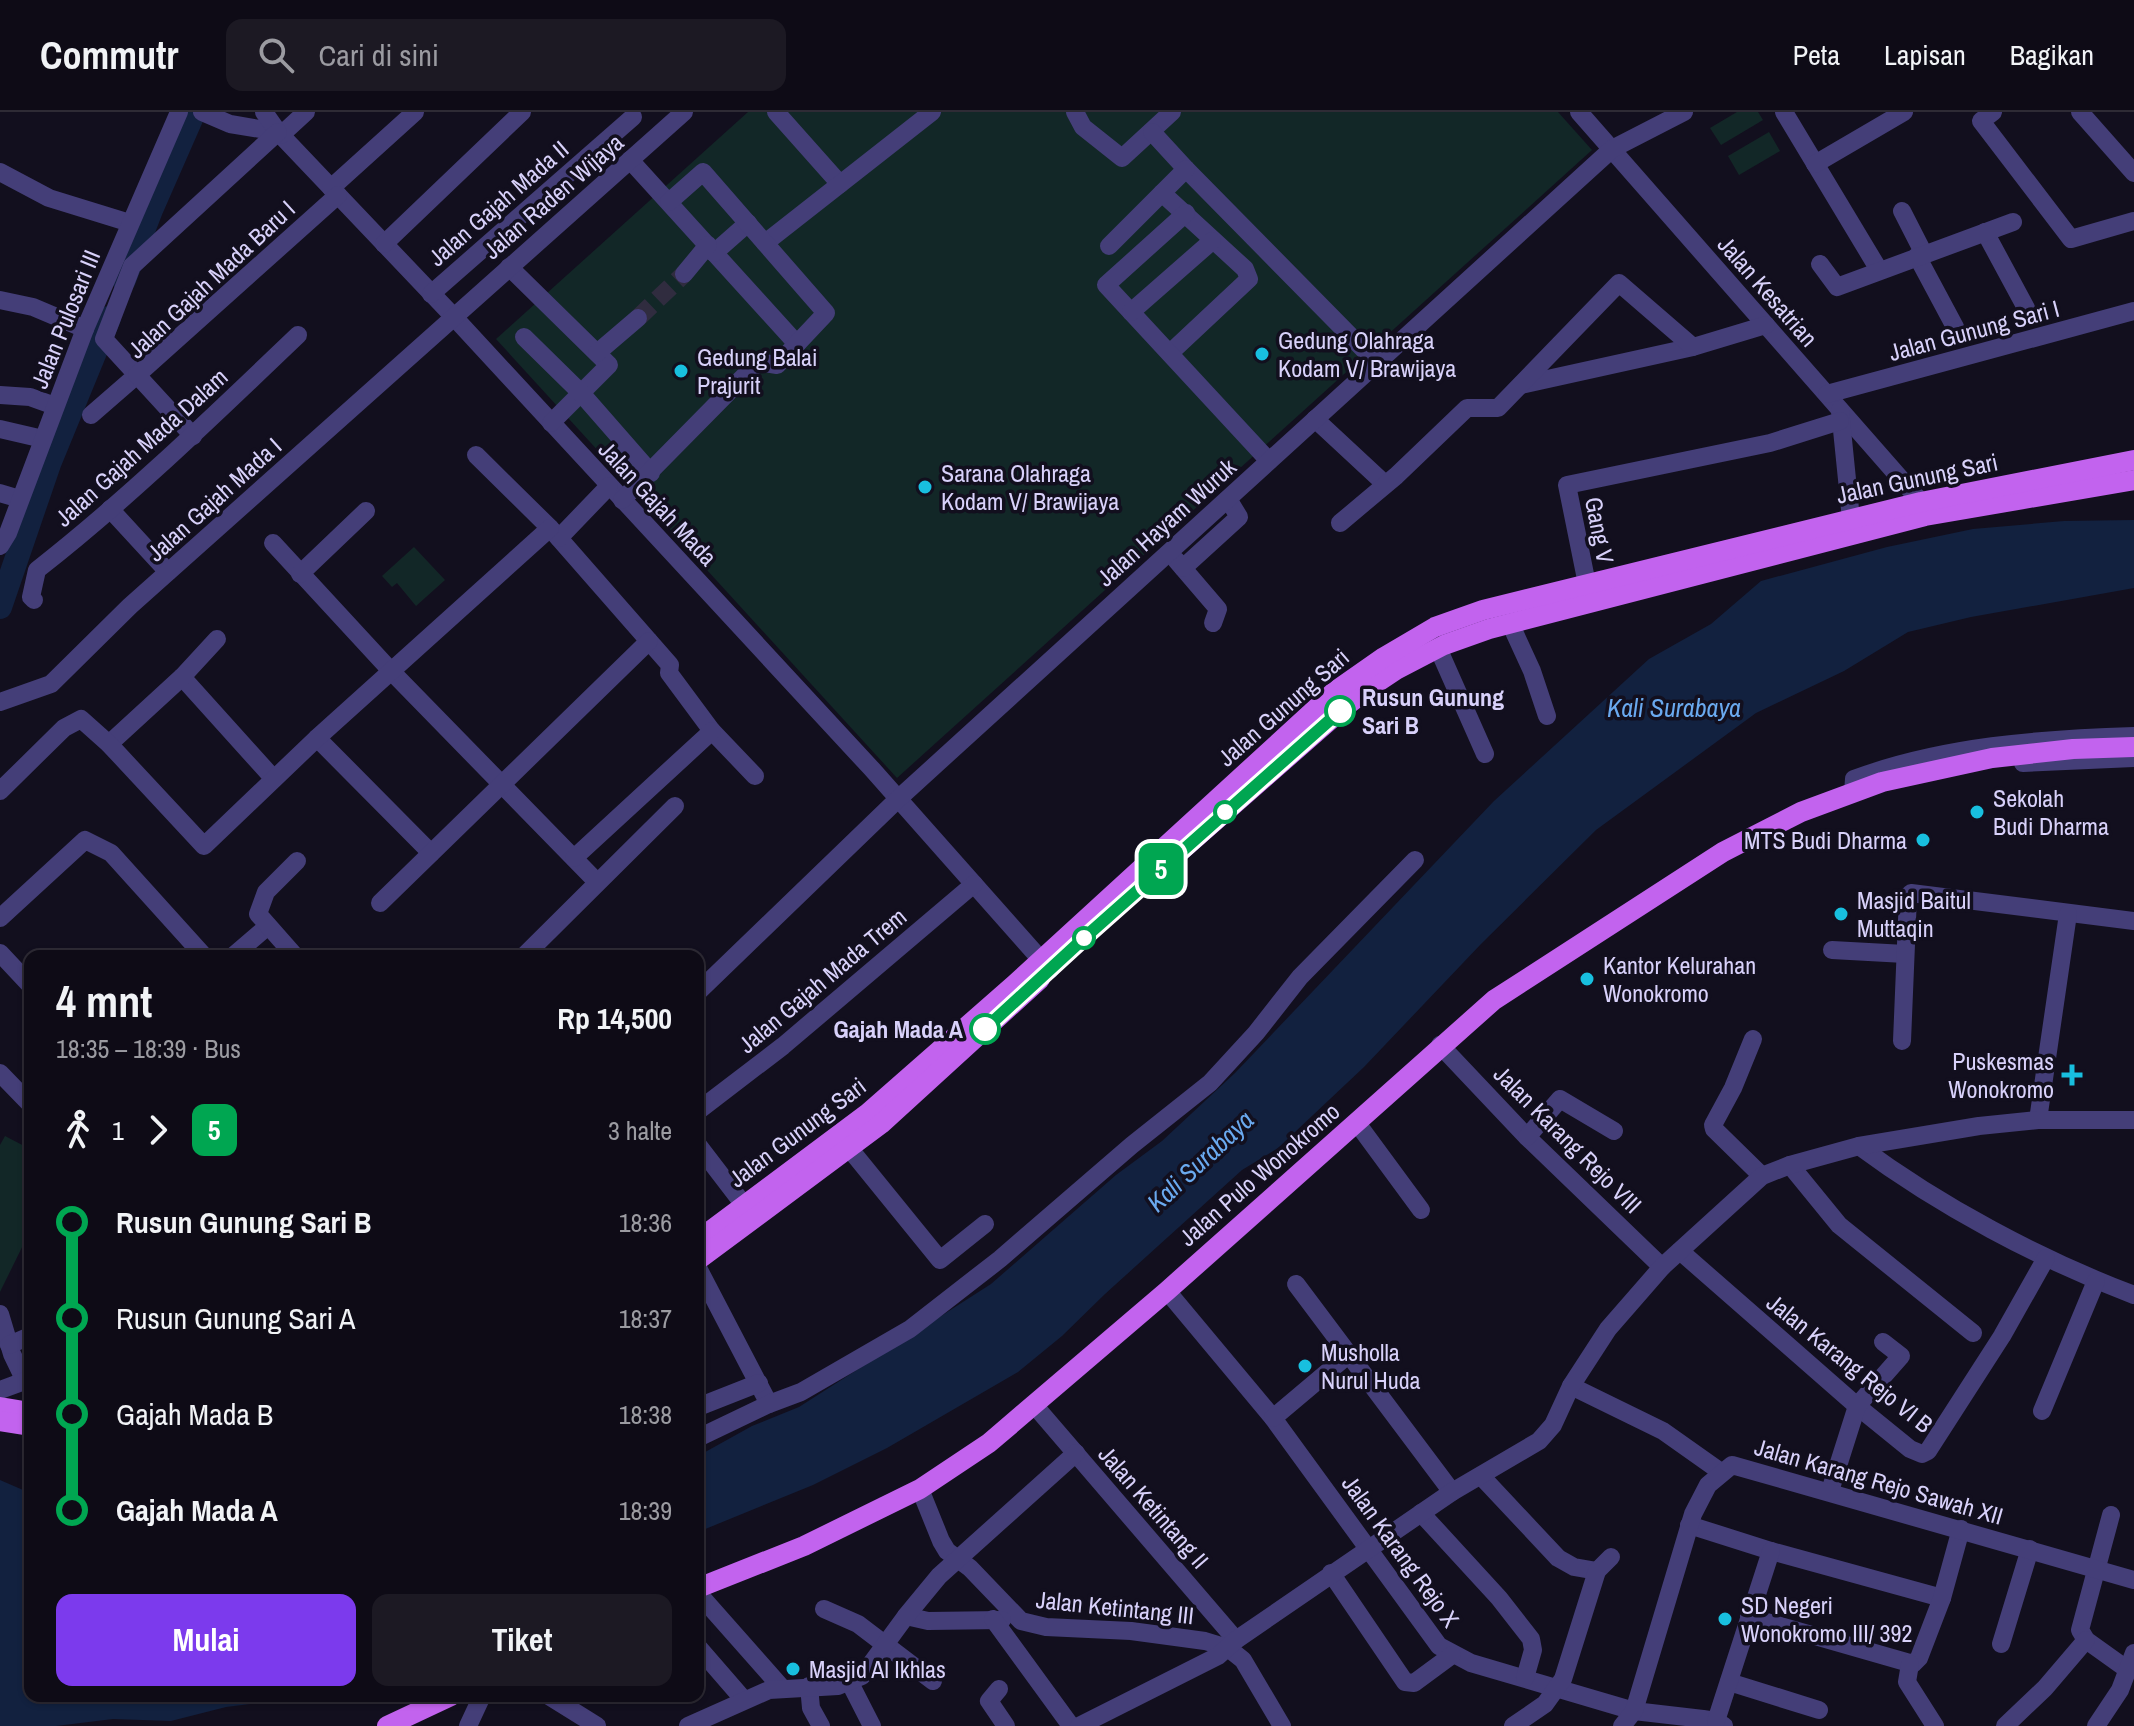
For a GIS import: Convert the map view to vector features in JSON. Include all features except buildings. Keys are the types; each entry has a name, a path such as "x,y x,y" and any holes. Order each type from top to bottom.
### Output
{"main road":[{"name":"Jalan Gunung Sari","path":"1307,729 1396,670 1438,648 1510,623 1851,519 2134,460"},
{"name":"Jalan Gunung Sari","path":"704,1256 881,1124 1045,965 1307,729 1357,675 1435,627 1483,610 1587,584 1723,560 1925,516 2134,480"},
{"name":"Jalan Pulo Wonokromo","path":"704,1588 804,1546 920,1489 989,1443 1167,1291 1494,1000 1723,852 1801,812 1882,782 1979,760 2073,749 2134,747"},
{"name":"Jalan Gunung Sari","path":"704,1235 868,1113 1045,965"},
{"path":"0,1407 24,1411"},
{"path":"0,1421 24,1425"},
{"path":"387,1726 438,1702"}],"street":[{"name":"Jalan Pulosari III","path":"0,546 8,533 85,329 179,112"},
{"path":"202,112 230,124 279,134"},
{"name":"Jalan Gajah Mada","path":"264,112 279,134 453,316 898,799 1045,965"},
{"path":"91,415 137,375 104,339 132,266 306,112"},
{"name":"Jalan Gajah Mada Baru I","path":"193,436 137,375 334,192 415,112"},
{"path":"384,244 522,112"},
{"name":"Jalan Raden Wijaya","path":"453,316 684,112"},
{"path":"776,112 840,184"},
{"path":"765,243 932,112"},
{"path":"1075,112 1083,127 1122,158 1172,112"},
{"name":"Jalan Kesatrian","path":"1579,112 1827,394 1840,415 1921,502"},
{"name":"Jalan Hayam Wuruk","path":"704,986 898,799 1612,149 1684,112"},
{"path":"1784,112 1879,270"},
{"path":"1815,164 1904,112"},
{"path":"1993,112 1981,121 2071,239 2134,221"},
{"path":"2080,112 2134,173"},
{"path":"631,114 652,141"},
{"name":"Jalan Gajah Mada II","path":"431,294 631,114"},
{"path":"1152,132 1377,363"},
{"path":"630,160 797,344"},
{"path":"1109,246 1186,169"},
{"path":"0,172 49,198 130,223"},
{"path":"0,791 64,728 81,719 109,744 204,846 317,738 555,533 651,473 758,362 777,365 826,313 703,172 669,202"},
{"path":"1162,193 1245,269 1249,279 1170,353"},
{"path":"1902,211 1955,327"},
{"path":"1186,213 1106,285 1269,461"},
{"path":"1820,264 1837,287 2013,222"},
{"path":"684,274 711,249 748,223"},
{"path":"1985,232 2026,308"},
{"path":"1131,312 1212,241"},
{"path":"509,267 609,365 551,423"},
{"path":"1340,523 1467,408 1498,408 1619,283 1693,347"},
{"path":"0,300 33,307 85,329"},
{"name":"Jalan Gunung Sari I","path":"1827,394 2134,311"},
{"name":"Jalan Gajah Mada I","path":"0,702 51,684 168,572 453,316"},
{"path":"597,353 638,318"},
{"path":"1521,385 1693,347 1766,325"},
{"name":"Jalan Gajah Mada Dalam","path":"34,600 31,597 37,570 193,436 298,335"},
{"path":"524,337 581,393 651,473"},
{"path":"0,395 30,397 55,406"},
{"path":"1840,415 1851,519"},
{"name":"Gang V","path":"1587,584 1567,485 1770,443 1840,415"},
{"path":"1315,419 1385,484"},
{"path":"0,429 43,439"},
{"path":"476,455 555,533 670,665 669,673 712,731 755,776"},
{"path":"0,493 20,499"},
{"path":"1183,568 1239,517 1228,499"},
{"path":"110,509 168,572"},
{"path":"300,574 366,511"},
{"path":"273,543 392,672 597,882"},
{"path":"1169,552 1218,609 1213,623"},
{"path":"1510,623 1532,671 1547,716"},
{"path":"109,744 182,677 217,639"},
{"path":"380,903 649,641"},
{"path":"1438,648 1485,754"},
{"path":"182,677 273,778"},
{"path":"574,858 712,731"},
{"name":"Jalan Pulo Wonokromo","path":"1853,793 1854,779 1901,764 2016,743 2134,736"},
{"path":"317,738 431,853"},
{"path":"1973,766 2134,758"},
{"path":"530,950 675,806"},
{"path":"0,918 85,840 111,853 199,950"},
{"path":"704,1435 801,1392 910,1329 1000,1259 1132,1145 1210,1083 1256,1033 1300,977 1415,860"},
{"path":"290,950 258,914 266,892 297,861"},
{"name":"Jalan Gajah Mada Trem","path":"704,1106 783,1046 974,884"},
{"path":"1902,1041 1908,896 1911,893 2134,921"},
{"path":"2038,1120 2068,914"},
{"path":"240,950 268,926"},
{"path":"1832,950 1905,954"},
{"path":"0,953 24,979"},
{"path":"1753,1039 1733,1088 1713,1125 1762,1176"},
{"name":"Jalan Karang Rejo VIII","path":"1440,1045 1527,1137 1655,1260"},
{"path":"0,1073 24,1098"},
{"path":"1527,1137 1559,1099 1614,1131"},
{"path":"1079,1726 1218,1656 1331,1573 1452,1492 1539,1441 1553,1425 1571,1386 1655,1260 1680,1251 1762,1176 1859,1146 1979,1126 2038,1120 2134,1120"},
{"path":"1357,1123 1421,1210"},
{"path":"1859,1146 2007,1239 2096,1281 2134,1295"},
{"path":"849,1148 940,1260 985,1224"},
{"path":"704,1153 744,1205"},
{"path":"1790,1165 1839,1225 1973,1333"},
{"name":"Jalan Karang Rejo VI B","path":"1680,1251 1857,1406 1914,1452 1922,1454 1928,1451 2002,1336 2046,1258"},
{"path":"704,1279 769,1404"},
{"path":"2042,1411 2096,1281"},
{"path":"1296,1284 1452,1492"},
{"name":"Jalan Karang Rejo X","path":"1167,1291 1273,1418 1431,1637 1452,1655 1634,1711 1720,1724"},
{"path":"0,1314 9,1345 24,1374"},
{"path":"9,1345 24,1339"},
{"path":"1830,1491 1857,1406 1901,1356 1883,1342"},
{"path":"1273,1418 1349,1354"},
{"path":"0,1390 24,1381"},
{"path":"704,1405 759,1383"},
{"path":"1571,1386 1663,1431 1721,1472"},
{"name":"Jalan Ketintang II","path":"1035,1406 1232,1644"},
{"path":"688,1726 769,1690 838,1686 862,1676 939,1576 1076,1453"},
{"name":"Jalan Karang Rejo Sawah XII","path":"1634,1711 1699,1499 1708,1485 1732,1465 2134,1580"},
{"path":"1482,1477 1558,1558 1574,1567 1597,1571"},
{"name":"Jalan Ketintang III","path":"920,1489 941,1541 1021,1621 1046,1627 1131,1631 1232,1644"},
{"path":"1421,1513 1499,1598 1531,1639 1533,1650 1525,1678"},
{"path":"2096,1726 2127,1692 2131,1662 2086,1640 2079,1627 2111,1515"},
{"path":"1689,1525 1942,1598"},
{"path":"1935,1726 1907,1682 1910,1664 1919,1658 1942,1598 1961,1529"},
{"path":"2001,1644 2030,1549"},
{"path":"1720,1724 1729,1682 1771,1551"},
{"path":"1513,1726 1545,1704 1563,1679 1597,1571 1611,1557"},
{"path":"1331,1573 1405,1682 1414,1683 1452,1655"},
{"path":"704,1598 782,1688"},
{"path":"824,1609 858,1624 933,1681"},
{"path":"906,1616 928,1621 1021,1621"},
{"path":"1749,1617 1910,1664"},
{"path":"993,1619 1071,1726"},
{"path":"2017,1722 2086,1640"},
{"path":"1232,1644 1282,1726"},
{"path":"704,1654 744,1700"},
{"path":"1729,1682 1819,1710"},
{"path":"850,1683 872,1726"},
{"path":"809,1686 811,1708 821,1726"},
{"path":"999,1689 989,1701 1006,1726"},
{"path":"468,1726 479,1702"},
{"path":"559,1702 597,1726"},
{"path":"1622,1726 1634,1711"}],"green space":[{"name":"Sarana Olahraga Kodam V/ Brawijaya","path":"748,112 1558,112 1592,150 897,778 496,339"},
{"path":"1737,112 1758,112 1763,120 1721,145 1710,128"},
{"path":"1769,132 1780,151 1739,175 1728,156"},
{"path":"414,547 445,580 416,606 397,583 392,587 382,576"},
{"path":"5,1136 24,1146 24,1243 0,1292 0,1145"}],"water":[{"name":"Kali Surabaya","path":"2134,520 2134,588 1971,617 1908,632 1844,671 1756,713 1596,830 1481,944 1364,1067 1278,1148 1242,1170 1062,1336 1018,1372 887,1448 813,1485 704,1530 704,1453 752,1426 799,1407 991,1284 1116,1175 1162,1141 1235,1073 1494,801 1649,659 1711,624 1761,581 1887,547 1973,529 2064,521"},
{"path":"0,1480 24,1490 24,1702 266,1702 226,1707 171,1721 113,1719 56,1726 0,1726"}],"waterway":[{"path":"124,280 194,112"},
{"path":"0,607 49,464 109,318"}],"tunnel":[{"path":"638,318 684,274"}],"bus line":[{"name":"5","path":"985,1029 1340,711"}],"place":[{"name":"Gedung Olahraga Kodam V/ Brawijaya","path":"1262,354"},
{"name":"Gedung Balai Prajurit","path":"681,371"},
{"name":"Sarana Olahraga Kodam V/ Brawijaya","path":"925,487"},
{"name":"Rusun Gunung Sari B","path":"1340,711"},
{"name":"Sekolah Budi Dharma","path":"1977,812"},
{"name":"MTS Budi Dharma","path":"1923,840"},
{"name":"Masjid Baitul Muttaqin","path":"1841,914"},
{"name":"Kantor Kelurahan Wonokromo","path":"1587,979"},
{"name":"Gajah Mada A","path":"985,1029"},
{"name":"Puskesmas Wonokromo","path":"2072,1075"},
{"name":"Musholla Nurul Huda","path":"1305,1366"},
{"name":"SD Negeri Wonokromo III/ 392","path":"1725,1619"},
{"name":"Masjid Al Ikhlas","path":"793,1669"}]}
